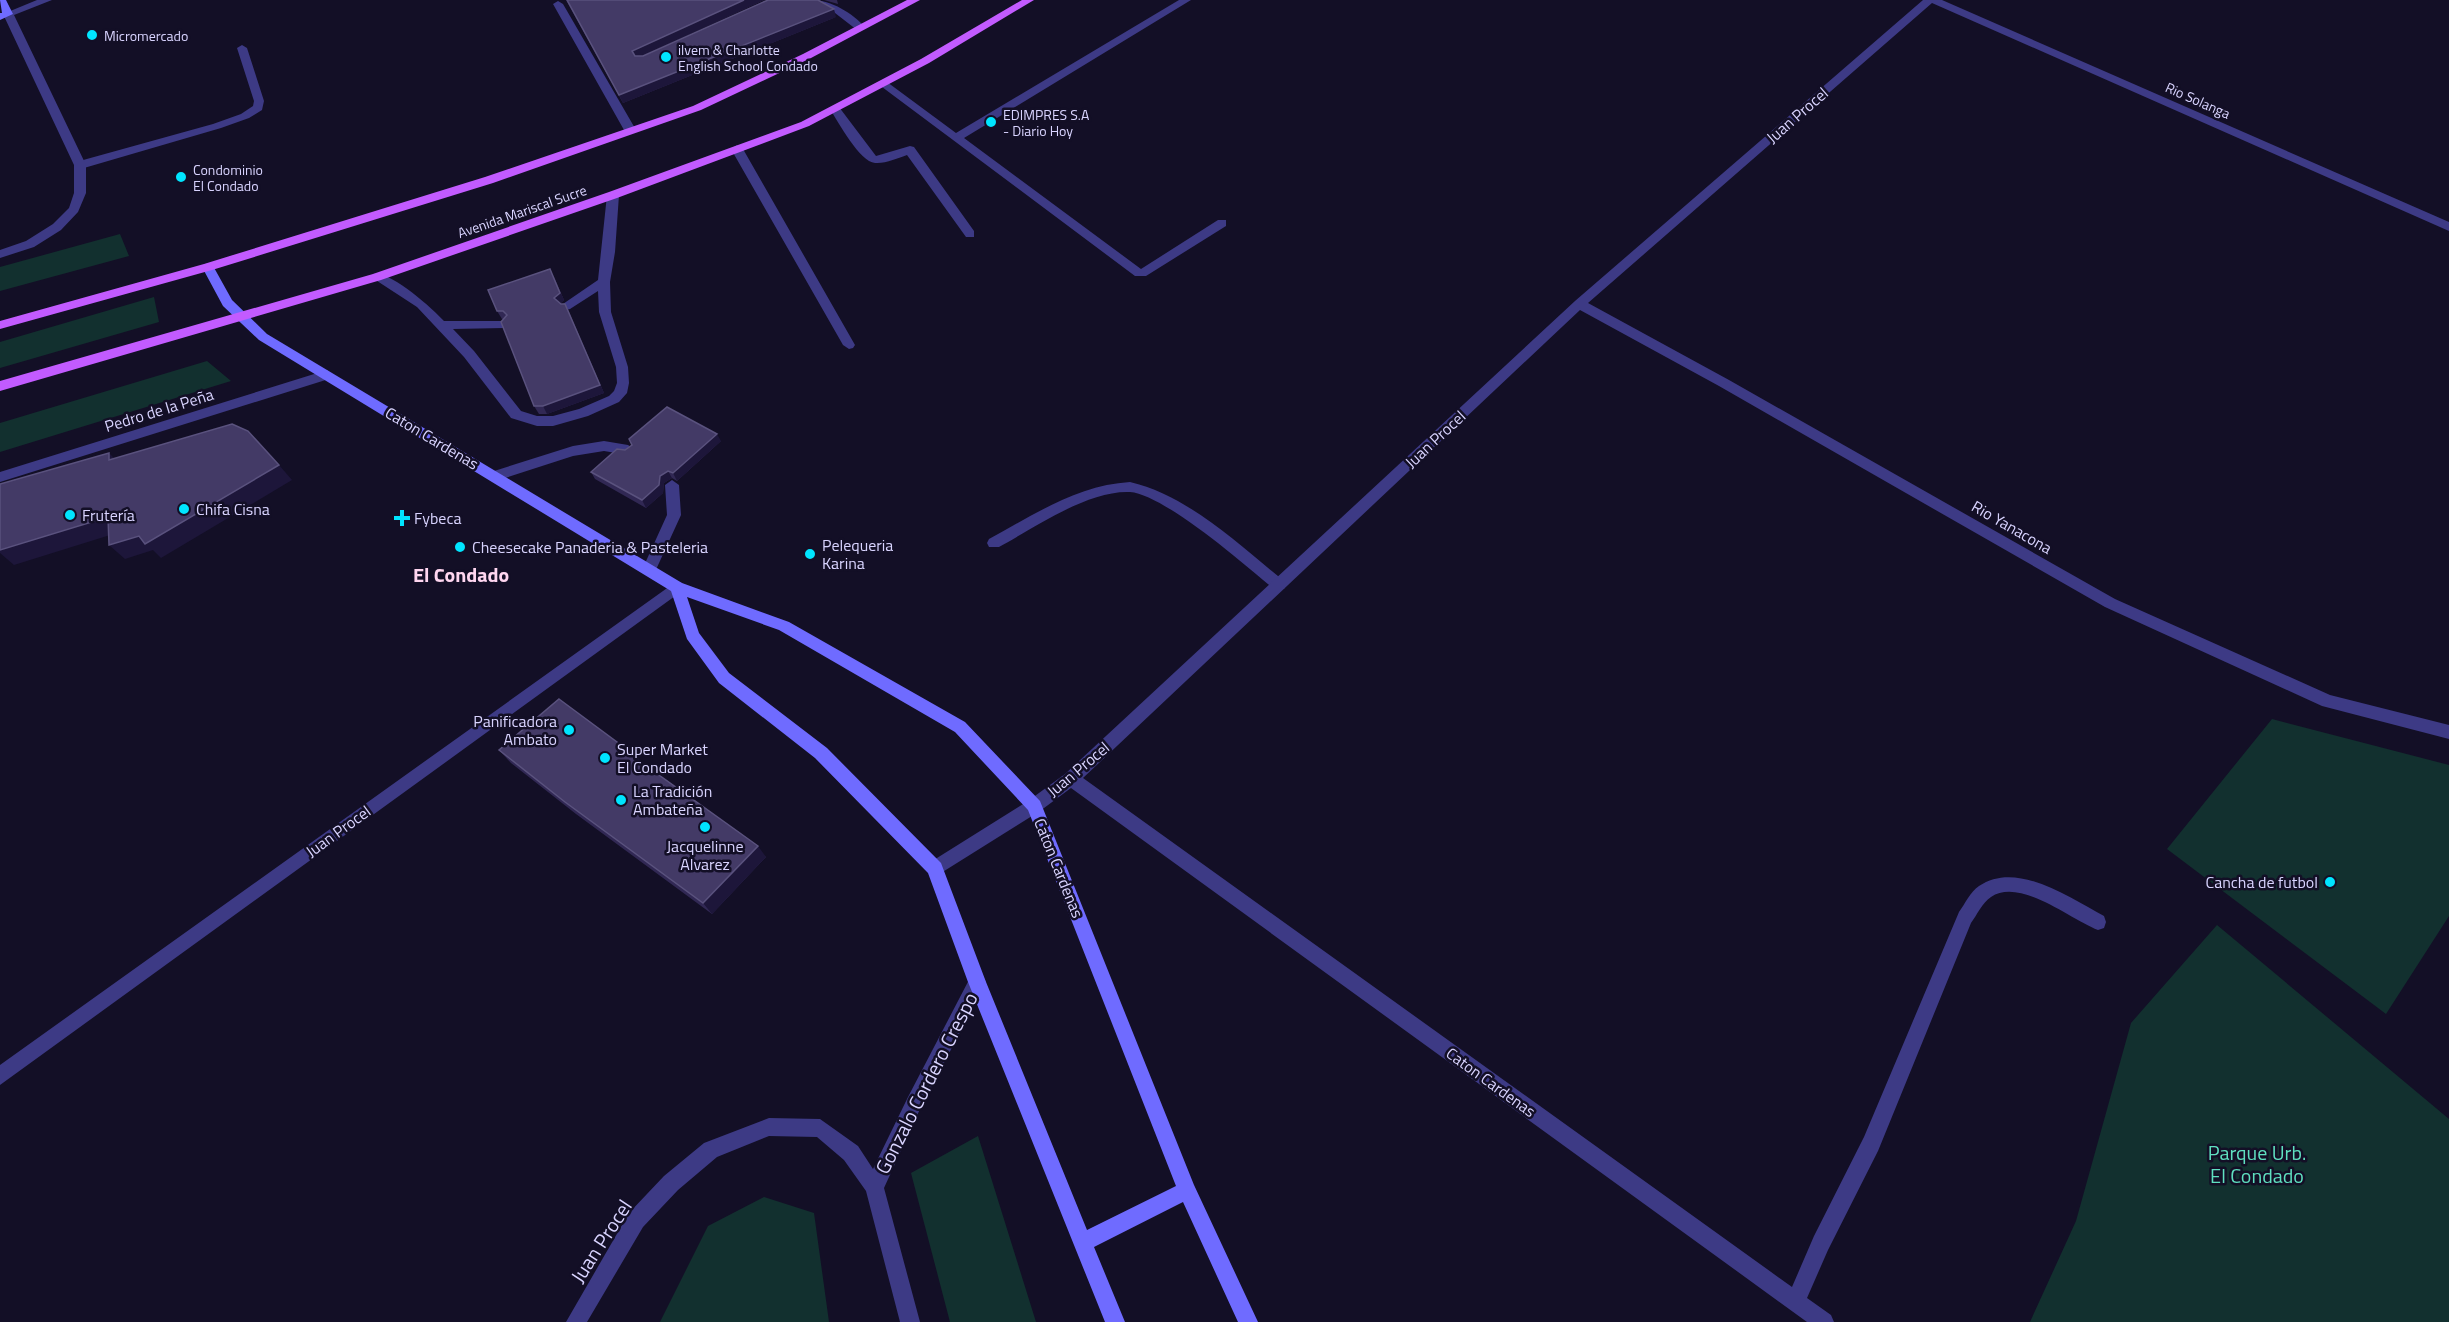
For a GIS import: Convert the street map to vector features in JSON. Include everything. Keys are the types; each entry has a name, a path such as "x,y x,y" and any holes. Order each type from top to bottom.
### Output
{"main road":[{"path":"0,325 208,267 489,180 697,108 915,0"},
{"name":"Avenida Mariscal Sucre","path":"0,386 242,314 377,277 612,195 805,124 884,84 1029,0"}],"street":[{"path":"0,254 30,244 57,227 74,209 80,193 80,165 4,16 1,0"},
{"path":"4,16 47,0"},
{"path":"816,0 839,11 861,28"},
{"path":"956,138 1186,0"},
{"name":"Juan Procel","path":"935,868 1034,806 1071,779 1579,304 1929,0"},
{"name":"Rio Solanga","path":"1934,0 2449,227"},
{"path":"558,4 630,130"},
{"path":"80,165 217,126 245,116 258,108 259,101 242,48"},
{"path":"884,84 1139,273 1146,272 1222,224"},
{"path":"835,110 872,159 878,160 910,150 970,234"},
{"path":"737,149 849,345"},
{"path":"377,277 421,304 469,354 516,415 537,421 583,413 614,399 620,393 623,383 622,367 605,312 604,282 609,252 612,195"},
{"name":"Caton Cardenas","path":"208,267 227,303 242,314 263,337 677,587 784,626 960,727 1034,806 1187,1190 1248,1322"},
{"path":"566,306 604,282"},
{"name":"Rio Yanacona","path":"1579,304 1724,383 2110,603 2327,701 2449,732"},
{"path":"442,325 504,324"},
{"name":"Pedro de la Peña","path":"0,477 327,375"},
{"path":"496,476 573,451 604,446 628,450"},
{"path":"649,570 674,515 672,485"},
{"path":"994,543 1091,494 1130,486 1159,495 1279,585"},
{"path":"677,587 692,635 724,678 821,753 935,868 977,982 1115,1322"},
{"name":"Juan Procel","path":"0,1076 677,587"},
{"name":"Caton Cardenas","path":"1071,779 1824,1322"},
{"path":"1796,1301 1821,1243 1871,1144 1965,918 1984,891 1997,885 2012,884 2028,887 2098,922"},
{"name":"Gonzalo Cordero Crespo","path":"910,1322 874,1187 914,1103 977,982"},
{"name":"Juan Procel","path":"578,1321 636,1221 671,1183 711,1150 769,1126 820,1128 851,1153 874,1187"},
{"path":"1083,1242 1187,1190"}],"green space":[{"path":"120,234 129,256 0,291 0,267"},
{"path":"154,297 159,322 0,368 0,342"},
{"path":"207,361 231,381 0,452 0,423"},
{"name":"Cancha de futbol","path":"2272,719 2449,765 2449,916 2386,1014 2167,849"},
{"name":"Parque Urb. El Condado","path":"2217,925 2449,1119 2449,1322 2030,1322 2076,1221 2131,1023"},
{"path":"978,1136 1036,1322 950,1322 911,1173"},
{"path":"764,1197 814,1213 829,1322 660,1322 708,1226"}],"building":[{"name":"ilvem & Charlotte English School Condado","path":"567,0 744,0 632,51 635,56 643,56 768,0 818,0 834,9 619,95"},
{"path":"550,269 560,293 554,298 561,304 565,304 600,385 543,406 534,406 501,322 507,315 503,311 497,311 488,290"},
{"path":"667,407 717,434 673,473 668,471 660,476 659,485 642,500 591,472 617,449 625,450 632,445 629,439"},
{"path":"232,424 248,431 279,465 145,544 139,536 109,545 108,517 0,550 0,484 109,453 109,460"},
{"path":"559,699 625,748 624,750 758,846 703,903 565,802 499,750"}],"place":[{"name":"Micromercado","path":"92,35"},
{"name":"ilvem & Charlotte English School Condado","path":"666,57"},
{"name":"EDIMPRES S.A - Diario Hoy","path":"991,122"},
{"name":"Condominio El Condado","path":"181,177"},
{"name":"Chifa Cisna","path":"184,509"},
{"name":"Frutería","path":"70,515"},
{"name":"Fybeca","path":"402,518"},
{"name":"Cheesecake Panaderia & Pasteleria","path":"460,547"},
{"name":"Pelequeria Karina","path":"810,554"},
{"name":"Panificadora Ambato","path":"569,730"},
{"name":"Super Market El Condado","path":"605,758"},
{"name":"La Tradición Ambateña","path":"621,800"},
{"name":"Jacquelinne Alvarez","path":"705,827"},
{"name":"Cancha de futbol","path":"2330,882"}],"district":[{"name":"El Condado","path":"461,574"}]}
